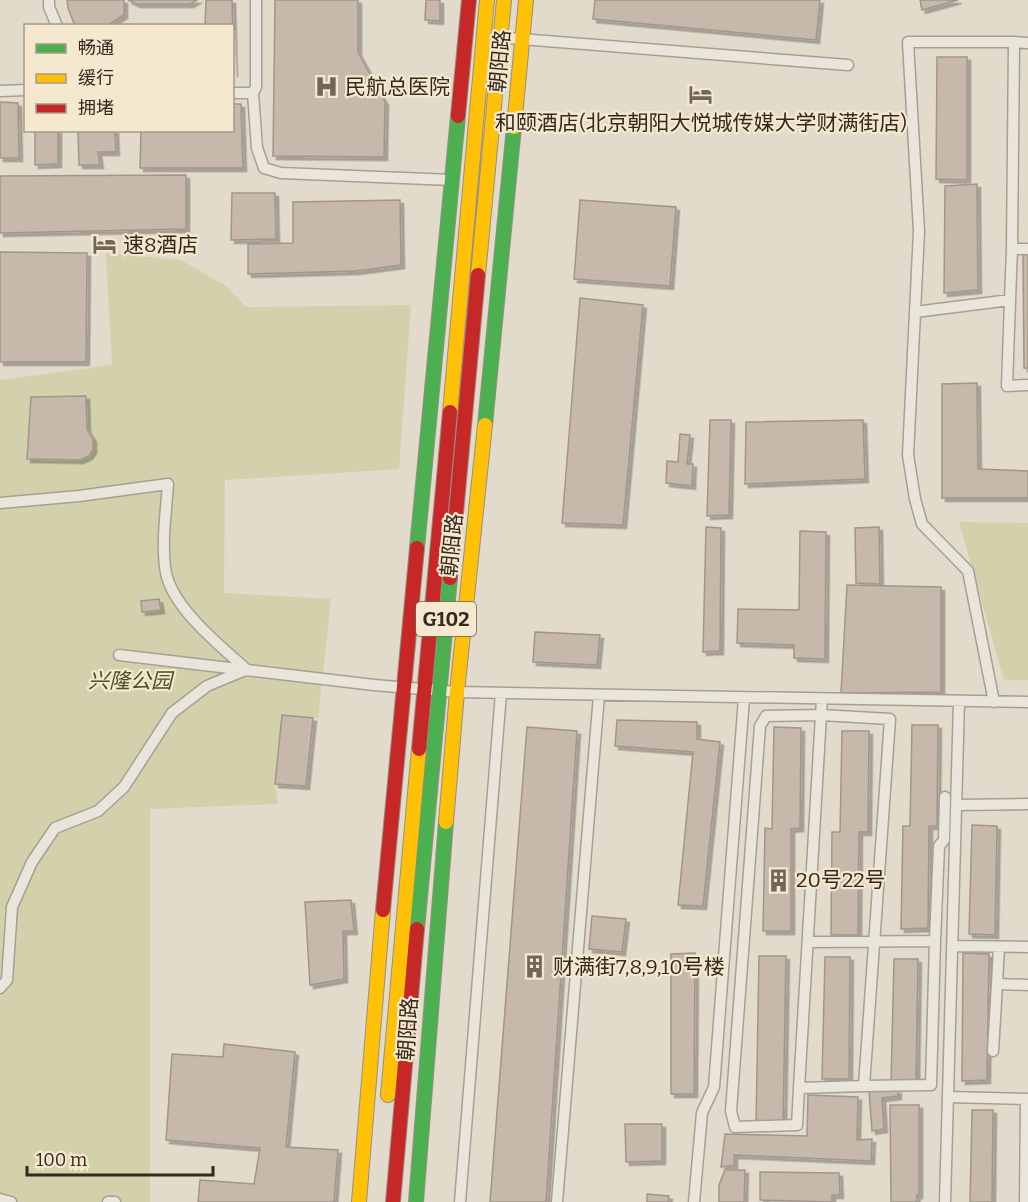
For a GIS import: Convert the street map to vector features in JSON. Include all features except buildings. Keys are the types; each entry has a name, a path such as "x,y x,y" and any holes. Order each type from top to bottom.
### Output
{"main road":[{"name":"朝阳路","path":"359,1202 403,688 469,0"},
{"name":"朝阳路","path":"380,1202 397,978 487,0"},
{"name":"朝阳路","path":"393,1202 504,0"},
{"name":"朝阳路","path":"416,1202 457,692 499,298 526,0"}],"street":[{"path":"49,0 49,7 56,24"},
{"path":"256,2 256,87 253,93 257,148 264,168 281,173 452,180"},
{"path":"466,36 523,38 848,65"},
{"path":"994,702 969,571 922,524 915,499 908,455 919,231 908,42 1028,43"},
{"path":"1014,42 1012,249 1007,386 1028,385"},
{"path":"0,91 24,90"},
{"path":"234,93 253,93"},
{"path":"1012,249 1028,249"},
{"path":"915,312 1010,300"},
{"path":"0,503 79,496 168,484 164,554 167,576 179,600 201,629 246,670"},
{"path":"119,656 457,692 1028,702"},
{"path":"0,988 7,980 12,907 32,862 55,828 98,811 124,787 172,713 207,686 246,670"},
{"path":"460,1202 501,693"},
{"path":"557,1202 599,695"},
{"path":"693,1202 702,1113 714,1087 744,698"},
{"path":"822,699 821,714 808,942 797,1125 735,1127 732,1112 759,726 766,716 821,714 890,719 864,1086"},
{"path":"945,1202 959,702"},
{"path":"799,1088 931,1085 939,846 944,840 945,796"},
{"path":"956,805 1028,804"},
{"path":"808,942 935,941"},
{"path":"952,946 1028,947"},
{"path":"993,1052 999,946"},
{"path":"997,984 1028,984"},
{"path":"948,1097 1027,1099 1025,1202"},
{"path":"0,1199 11,1202"},
{"path":"108,1202 115,1202"}],"green space":[{"name":"兴隆公园","path":"106,253 181,260 226,286 246,307 411,305 399,469 225,480 224,593 331,599 318,718 282,715 275,784 278,804 150,809 150,1202 0,1202 0,380 112,365"},
{"path":"959,522 1028,523 1028,680 1004,680"}],"traffic: fast":[{"path":"417,548 458,116"},
{"path":"485,425 514,127"},
{"path":"417,929 450,578"},
{"path":"416,1202 446,822"}],"traffic: slow":[{"path":"450,412 487,0"},
{"path":"478,275 504,0"},
{"path":"514,127 526,0"},
{"path":"446,822 485,425"},
{"path":"388,1095 419,749"},
{"path":"359,1202 383,910"}],"traffic: jam":[{"path":"458,116 469,0"},
{"path":"450,578 478,275"},
{"path":"419,749 450,412"},
{"path":"383,910 417,548"},
{"path":"393,1202 417,929"}],"place":[{"name":"民航总医院","path":"327,87"},
{"name":"和颐酒店(北京朝阳大悦城传媒大学财满街店)","path":"701,95"},
{"name":"速8酒店","path":"105,245"},
{"name":"20号22号","path":"778,880"},
{"name":"财满街7,8,9,10号楼","path":"535,967"}]}
